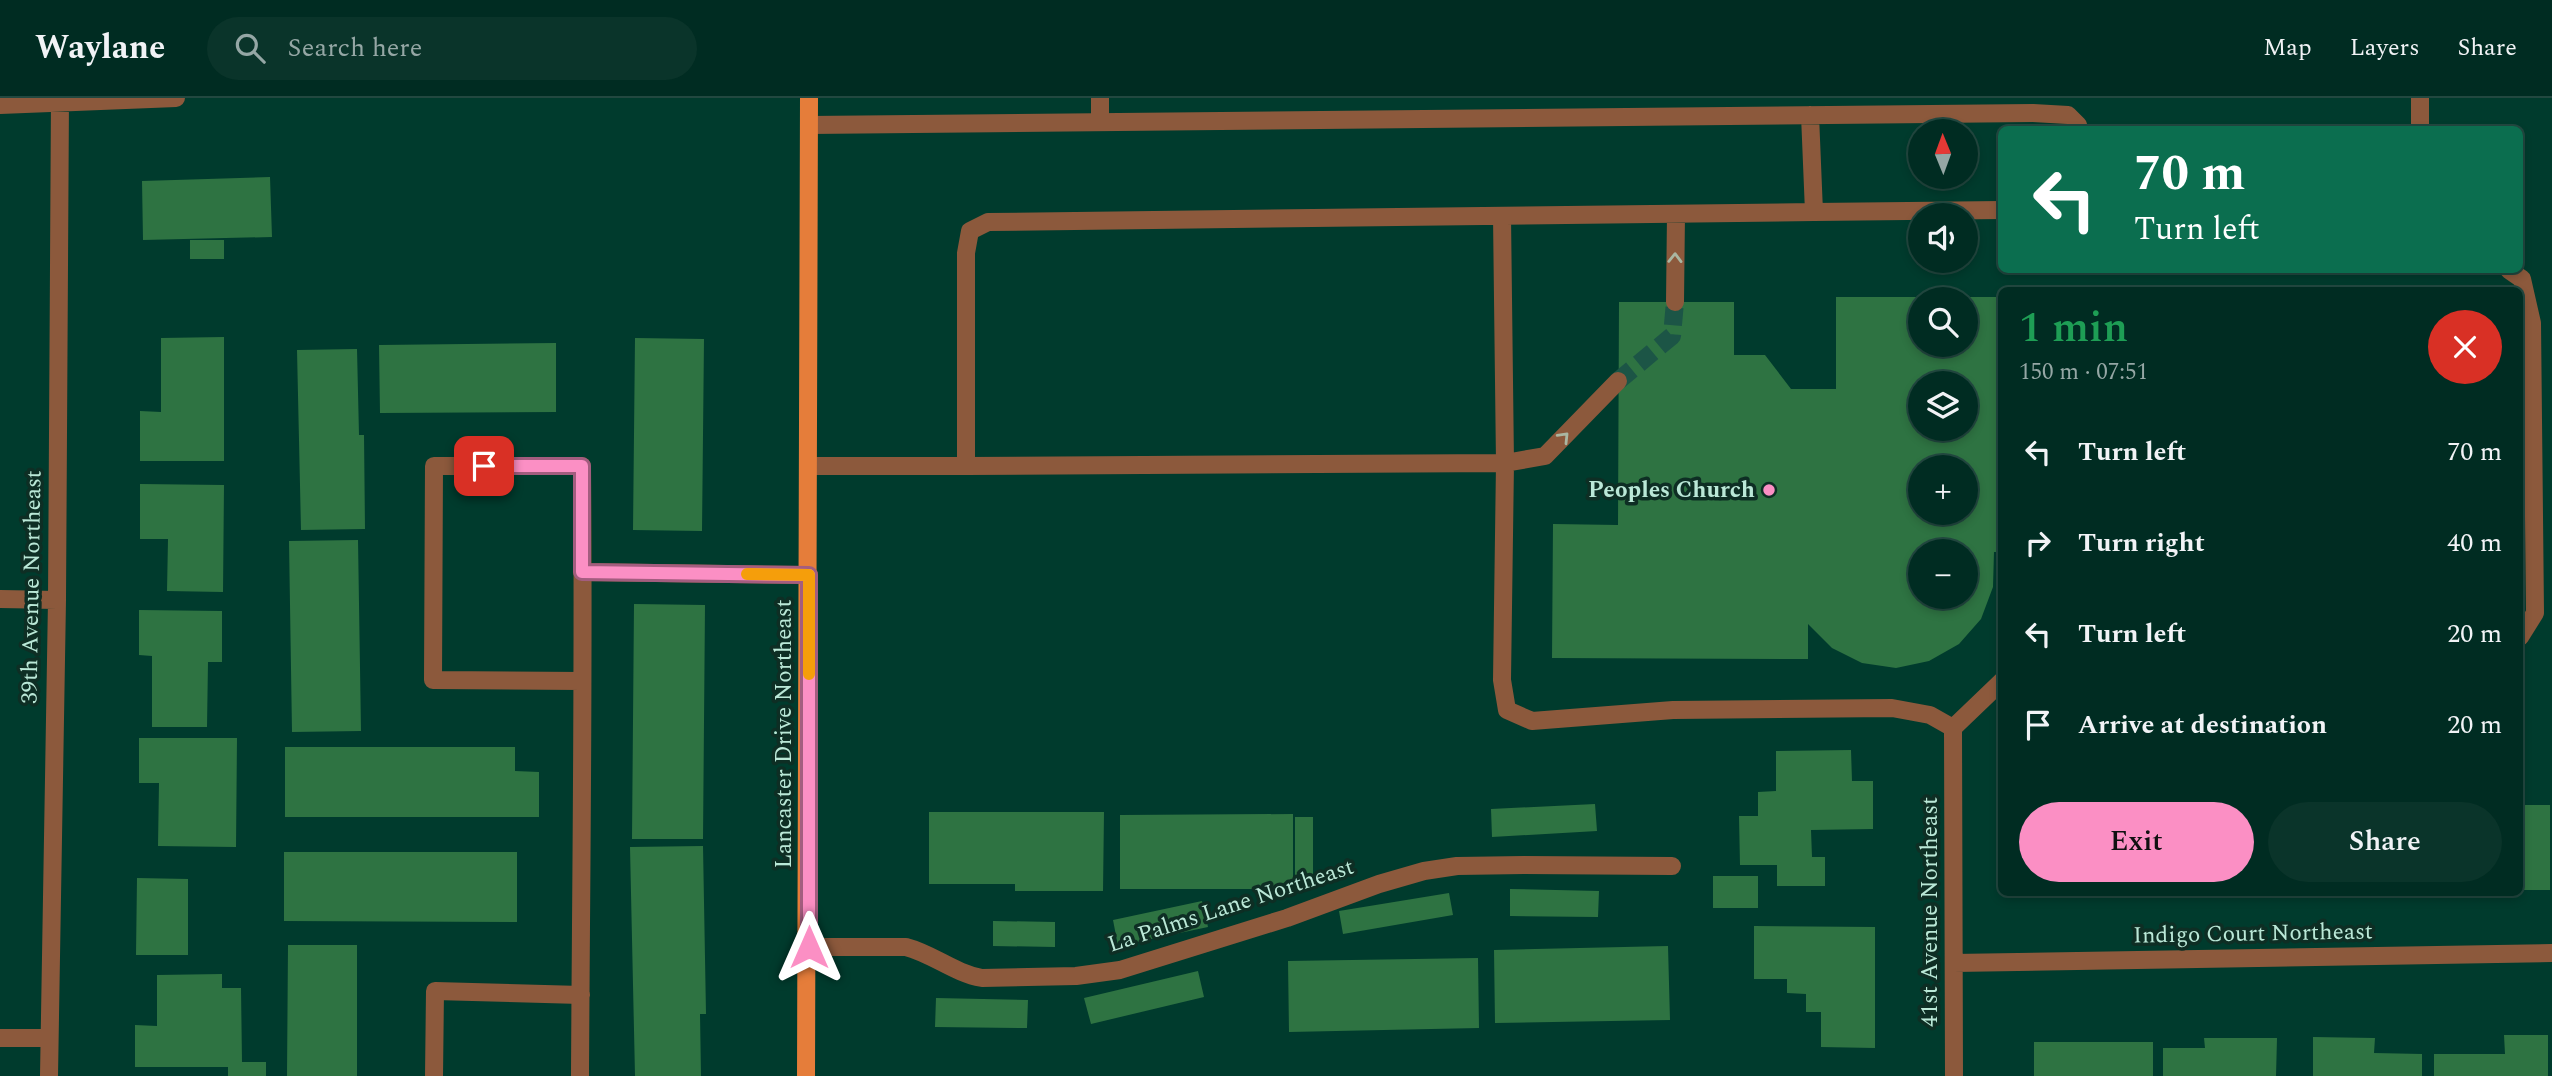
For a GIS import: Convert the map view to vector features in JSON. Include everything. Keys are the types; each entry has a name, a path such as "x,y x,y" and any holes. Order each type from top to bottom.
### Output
{"main road":[{"name":"Lancaster Drive Northeast","path":"806,1076 809,947 809,98"}],"street":[{"path":"0,105 60,100 176,98"},
{"path":"1100,98 1100,121"},
{"path":"2420,98 2420,126"},
{"name":"39th Avenue Northeast","path":"49,1076 57,600 60,100"},
{"path":"809,125 2073,114"},
{"path":"1810,115 1814,212"},
{"path":"966,466 966,253 970,232 988,222 1998,210"},
{"path":"1675,302 1676,214"},
{"path":"1502,216 1502,680 1507,710 1532,721 1673,710 1892,708 1930,715 1953,728 1998,685"},
{"path":"2513,273 2522,279 2532,323 2535,613 2523,632"},
{"path":"809,466 1504,463 1545,456 1618,381"},
{"path":"580,1076 582,823 582,681 582,572 582,466 434,467 433,680 582,681"},
{"path":"582,572 809,575"},
{"path":"0,599 57,600"},
{"name":"41st Avenue Northeast","path":"1953,728 1954,1076"},
{"name":"La Palms Lane Northeast","path":"809,947 906,947 920,950 968,975 982,978 1076,976 1120,970 1287,918 1379,884 1424,871 1457,866 1672,866"},
{"name":"Indigo Court Northeast","path":"1954,963 2552,953"},
{"path":"434,1076 435,991 581,995"},
{"path":"0,1038 49,1038"}],"building":[{"path":"270,177 272,237 143,240 142,181"},
{"path":"190,240 224,240 224,259 190,259"},
{"name":"Peoples Church","path":"1836,297 1908,297 1908,357 1978,357 1978,297 1998,297 1998,552 1994,552 1993,587 1981,619 1959,644 1929,661 1896,668 1862,663 1832,648 1808,624 1808,659 1552,658 1553,524 1618,525 1619,302 1734,302 1734,355 1765,355 1791,389 1836,389"},
{"path":"224,337 224,461 140,461 140,411 161,412 161,338"},
{"path":"635,338 704,339 702,531 633,530"},
{"path":"556,343 556,412 380,413 379,345"},
{"path":"357,349 359,435 364,435 365,529 301,530 297,350"},
{"path":"140,484 224,485 223,592 167,591 168,539 140,539"},
{"path":"358,540 361,731 292,732 289,541"},
{"path":"634,604 705,605 703,839 632,839"},
{"path":"139,610 222,611 222,662 208,662 207,727 152,727 152,656 139,655"},
{"path":"139,738 237,738 236,847 158,846 159,783 139,783"},
{"path":"285,747 515,747 515,771 539,772 539,817 285,817"},
{"path":"1851,750 1852,781 1873,781 1873,829 1811,830 1812,857 1825,857 1825,886 1777,886 1777,865 1740,865 1739,816 1758,816 1758,792 1776,791 1776,751"},
{"path":"1595,804 1597,831 1492,837 1491,809"},
{"path":"2523,805 2550,805 2550,890 2523,890"},
{"path":"929,812 1104,812 1103,891 1015,891 1015,884 929,884"},
{"path":"1293,814 1293,889 1120,889 1120,815"},
{"path":"1295,817 1313,817 1313,880 1295,880"},
{"path":"703,846 706,1014 700,1014 701,1076 635,1076 630,847"},
{"path":"284,852 517,852 517,922 284,921"},
{"path":"1713,876 1758,876 1758,908 1713,908"},
{"path":"137,878 188,879 188,955 136,955"},
{"path":"1510,889 1599,891 1598,917 1510,916"},
{"path":"1449,893 1453,915 1343,934 1339,911"},
{"path":"1202,901 1208,927 1118,946 1113,920"},
{"path":"993,921 1055,922 1055,947 993,946"},
{"path":"1754,926 1875,927 1875,1048 1821,1047 1821,1012 1806,1012 1806,994 1787,993 1787,979 1754,979"},
{"path":"288,945 357,945 357,1076 287,1076"},
{"path":"1668,946 1670,1020 1495,1023 1494,950"},
{"path":"1478,958 1479,1028 1289,1032 1288,961"},
{"path":"1198,971 1204,997 1091,1024 1084,998"},
{"path":"222,974 222,988 241,988 242,1062 266,1062 266,1076 228,1076 228,1067 135,1067 135,1025 157,1026 157,975"},
{"path":"936,998 1028,1000 1027,1028 935,1027"},
{"path":"2504,1035 2548,1035 2548,1076 2434,1076 2434,1054 2505,1054"},
{"path":"2313,1037 2375,1038 2374,1053 2422,1054 2422,1076 2313,1076"},
{"path":"2204,1038 2277,1038 2276,1076 2163,1076 2163,1048 2205,1048"},
{"path":"2034,1042 2153,1042 2153,1076 2034,1076"}],"tunnel":[{"path":"1618,381 1672,336 1675,302"}],"slow traffic":[{"path":"747,574 809,575 809,674"}],"place":[{"name":"Peoples Church","path":"1769,490"}],"route":[{"path":"484,466 582,466 582,572 809,575 809,947"}]}
